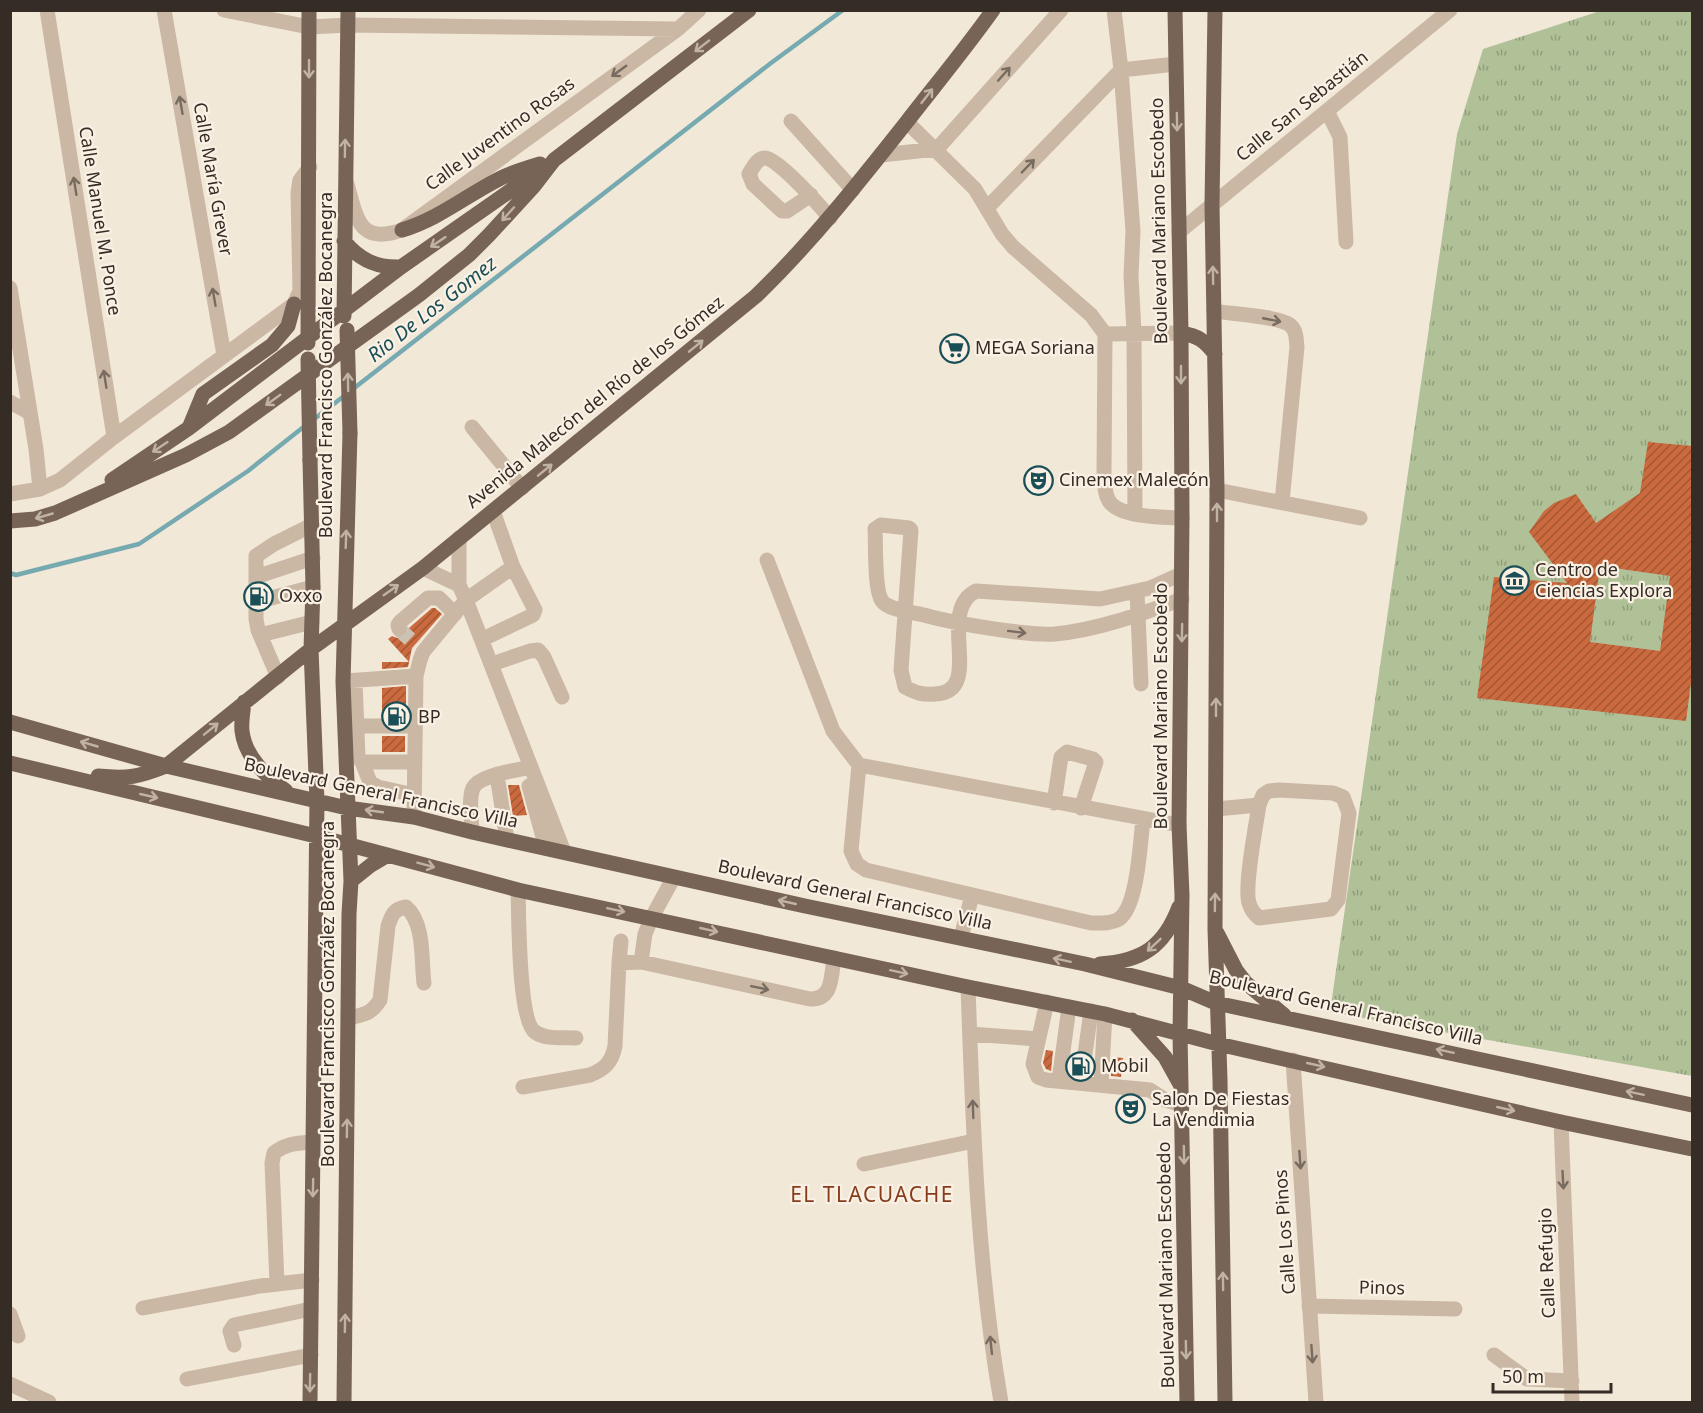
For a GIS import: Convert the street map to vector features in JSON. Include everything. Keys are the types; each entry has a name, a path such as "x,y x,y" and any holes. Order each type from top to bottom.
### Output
{"main road":[{"name":"Boulevard Francisco González Bocanegra","path":"309,10 308,359 313,558 311,648 317,801 310,1402"},
{"path":"80,502 189,428 400,267 554,160 748,10"},
{"name":"Avenida Malecón del Río de los Gómez","path":"15,764 66,773 130,778 142,776 166,766 311,648 423,568 756,296 794,260 881,156 993,10"},
{"path":"971,41 999,10"},
{"name":"Boulevard Mariano Escobedo","path":"1175,10 1182,518 1179,825 1182,895 1180,1034 1183,1097 1187,1402"},
{"path":"1215,10 1212,205 1217,490 1215,929 1225,1402"},
{"name":"Boulevard Francisco González Bocanegra","path":"344,1402 351,881 347,808 351,726 344,624 350,433 347,330 342,311 348,18"},
{"path":"402,230 435,217 504,176 554,160"},
{"path":"10,521 35,519 55,513 186,455 229,432 418,295 468,255 534,186 554,160"},
{"path":"344,241 354,253 369,262 381,267 400,267"},
{"path":"189,428 203,394 272,345 288,326 294,304"},
{"path":"1181,333 1204,340 1215,354"},
{"path":"244,702 242,733 252,757 264,773 291,794"},
{"name":"Boulevard General Francisco Villa","path":"10,722 166,766 347,808 414,817 805,906 1085,964 1181,988 1216,1003 1692,1105"},
{"path":"15,764 349,844 518,890 652,917 968,987 1098,1012 1218,1044 1561,1122 1692,1149"},
{"path":"351,881 388,855"},
{"path":"1085,964 1129,961 1149,950 1159,941 1174,920 1182,895"},
{"path":"1215,929 1236,970 1246,983 1287,1017"},
{"path":"1132,1020 1165,1057 1183,1097"}],"street":[{"name":"Calle Manuel M. Ponce","path":"47,10 114,437"},
{"name":"Calle María Grever","path":"164,10 224,355"},
{"path":"224,10 309,27 348,18 678,29"},
{"name":"Calle Juventino Rosas","path":"345,176 357,220 365,230 376,235 402,230 678,29 699,10"},
{"path":"881,156 936,149 1061,10"},
{"name":"Calle San Sebastián","path":"1179,232 1443,13"},
{"path":"1114,15 1133,231 1131,276 1134,332 1135,514"},
{"path":"987,208 1120,70 1176,64"},
{"path":"1327,111 1340,137 1346,242"},
{"path":"791,121 853,190"},
{"path":"907,122 975,189 1002,234 1013,247 1084,309 1105,334 1105,490 1110,503 1119,509 1148,517 1182,518"},
{"name":"Boulevard Francisco González Bocanegra","path":"294,304 300,291 298,193 300,180 310,167"},
{"path":"811,195 830,219"},
{"path":"11,289 40,489"},
{"path":"10,494 40,489 60,480 114,437 294,304"},
{"path":"1214,311 1278,320 1290,326 1296,333 1297,347 1282,502"},
{"path":"1105,334 1181,333"},
{"path":"10,402 30,413"},
{"path":"472,427 522,488"},
{"path":"1217,490 1360,518"},
{"path":"483,639 533,615 535,610 513,567 493,511"},
{"path":"278,677 260,635 256,619 257,554 312,525"},
{"path":"1181,574 1137,592 1100,599 976,591 964,600 959,624 959,679 955,687 946,693 919,695 905,687 901,670 904,610 911,530 881,525 875,529 878,591 882,601 889,608 904,610 959,624 1035,634 1053,634 1138,615 1182,599"},
{"path":"459,538 459,585 483,639 528,767 564,852"},
{"path":"256,577 313,558"},
{"path":"767,560 833,731 859,765 1179,825"},
{"path":"414,817 416,676 419,649 466,600 513,567"},
{"path":"423,568 459,585"},
{"path":"256,602 313,587"},
{"path":"1137,592 1141,684"},
{"path":"399,629 400,622 428,598 439,598 455,614"},
{"path":"1097,626 1100,599"},
{"path":"260,635 312,621"},
{"path":"492,664 538,650 544,657 562,697"},
{"path":"349,681 416,676"},
{"path":"414,795 378,787 370,782 357,752 351,726 415,726"},
{"path":"1054,803 1061,757 1067,752 1093,759 1096,762 1081,808"},
{"path":"362,762 414,762"},
{"path":"859,765 851,851 857,864 879,874 1091,923 1107,922 1119,918 1128,907 1143,820"},
{"path":"472,832 471,798 473,788 479,781 528,767"},
{"path":"528,767 546,848"},
{"path":"497,775 507,840"},
{"path":"1279,790 1333,793 1342,797 1349,813 1338,900 1331,909 1259,918 1253,913 1248,901 1248,885 1259,805 1263,795 1269,791 1279,790"},
{"path":"1216,809 1259,805"},
{"path":"641,962 645,934 674,877"},
{"path":"518,890 523,993 528,1022 534,1032 548,1037 576,1038"},
{"path":"961,937 972,896"},
{"path":"349,1018 374,1010 380,1000 388,926 392,914 398,908 406,907 412,911 416,921 424,983"},
{"path":"523,1087 590,1075 608,1065 613,1057 615,1046 621,941"},
{"path":"620,963 641,962 810,999 819,999 826,994 829,987 834,958"},
{"path":"968,987 974,1141 988,1312 1001,1402"},
{"path":"1047,1002 1034,1064 1034,1071 1038,1077 1150,1090 1165,1100 1183,1097"},
{"path":"1059,1081 1070,1007"},
{"path":"1081,1083 1098,1012"},
{"path":"1098,1012 1101,1085"},
{"path":"970,1034 1038,1039"},
{"name":"Calle Los Pinos","path":"1293,1060 1316,1402"},
{"name":"Calle Refugio","path":"1561,1122 1572,1402"},
{"path":"864,1164 974,1141"},
{"path":"277,1283 272,1163 274,1153 292,1144 313,1142"},
{"path":"143,1308 277,1283 312,1280"},
{"name":"Pinos","path":"1309,1306 1455,1309"},
{"path":"234,1345 230,1331 234,1325 312,1310"},
{"path":"10,1314 18,1336"},
{"path":"187,1379 311,1355"},
{"path":"1494,1355 1527,1379 1572,1381"},
{"path":"10,1384 49,1402"}],"green space":[{"name":"Centro de Ciencias Explora","path":"1600,11 1692,11 1692,1076 1330,1012 1457,134 1483,49"}],"building":[{"name":"Centro de Ciencias Explora","path":"1648,442 1692,446 1692,675 1686,721 1477,698 1494,577 1567,583 1529,532 1544,511 1554,503 1576,494 1596,523 1640,493","holes":["1600,566 1670,576 1660,651 1590,642"]},
{"name":"BP","path":"432,608 442,614 412,648 408,667 382,669 382,662 409,662 388,639 392,636 397,638 405,636 409,628"},
{"path":"406,686 406,716 382,716 382,688"},
{"path":"382,736 405,736 405,752 382,752"},
{"path":"508,785 519,785 527,815 513,816"},
{"path":"1046,1050 1053,1051 1051,1071 1046,1069 1043,1063"},
{"path":"1112,1057 1123,1058 1121,1077 1111,1076"}],"waterway":[{"name":"Rio De Los Gomez","path":"353,389 771,63 843,10"},
{"name":"Rio De Los Gomez","path":"313,420 344,396"},
{"name":"Rio De Los Gomez","path":"10,573 16,575 139,544 248,471 306,425"}],"tunnel":[{"path":"399,629 416,645"}],"place":[{"name":"MEGA Soriana","path":"954,348"},
{"name":"Cinemex Malecón","path":"1038,480"},
{"name":"Centro de Ciencias Explora","path":"1514,580"},
{"name":"Oxxo","path":"258,596"},
{"name":"BP","path":"397,717"},
{"name":"Mobil","path":"1080,1066"},
{"name":"Salon De Fiestas La Vendimia","path":"1131,1109"}],"district":[{"name":"EL TLACUACHE","path":"872,1195"}]}
